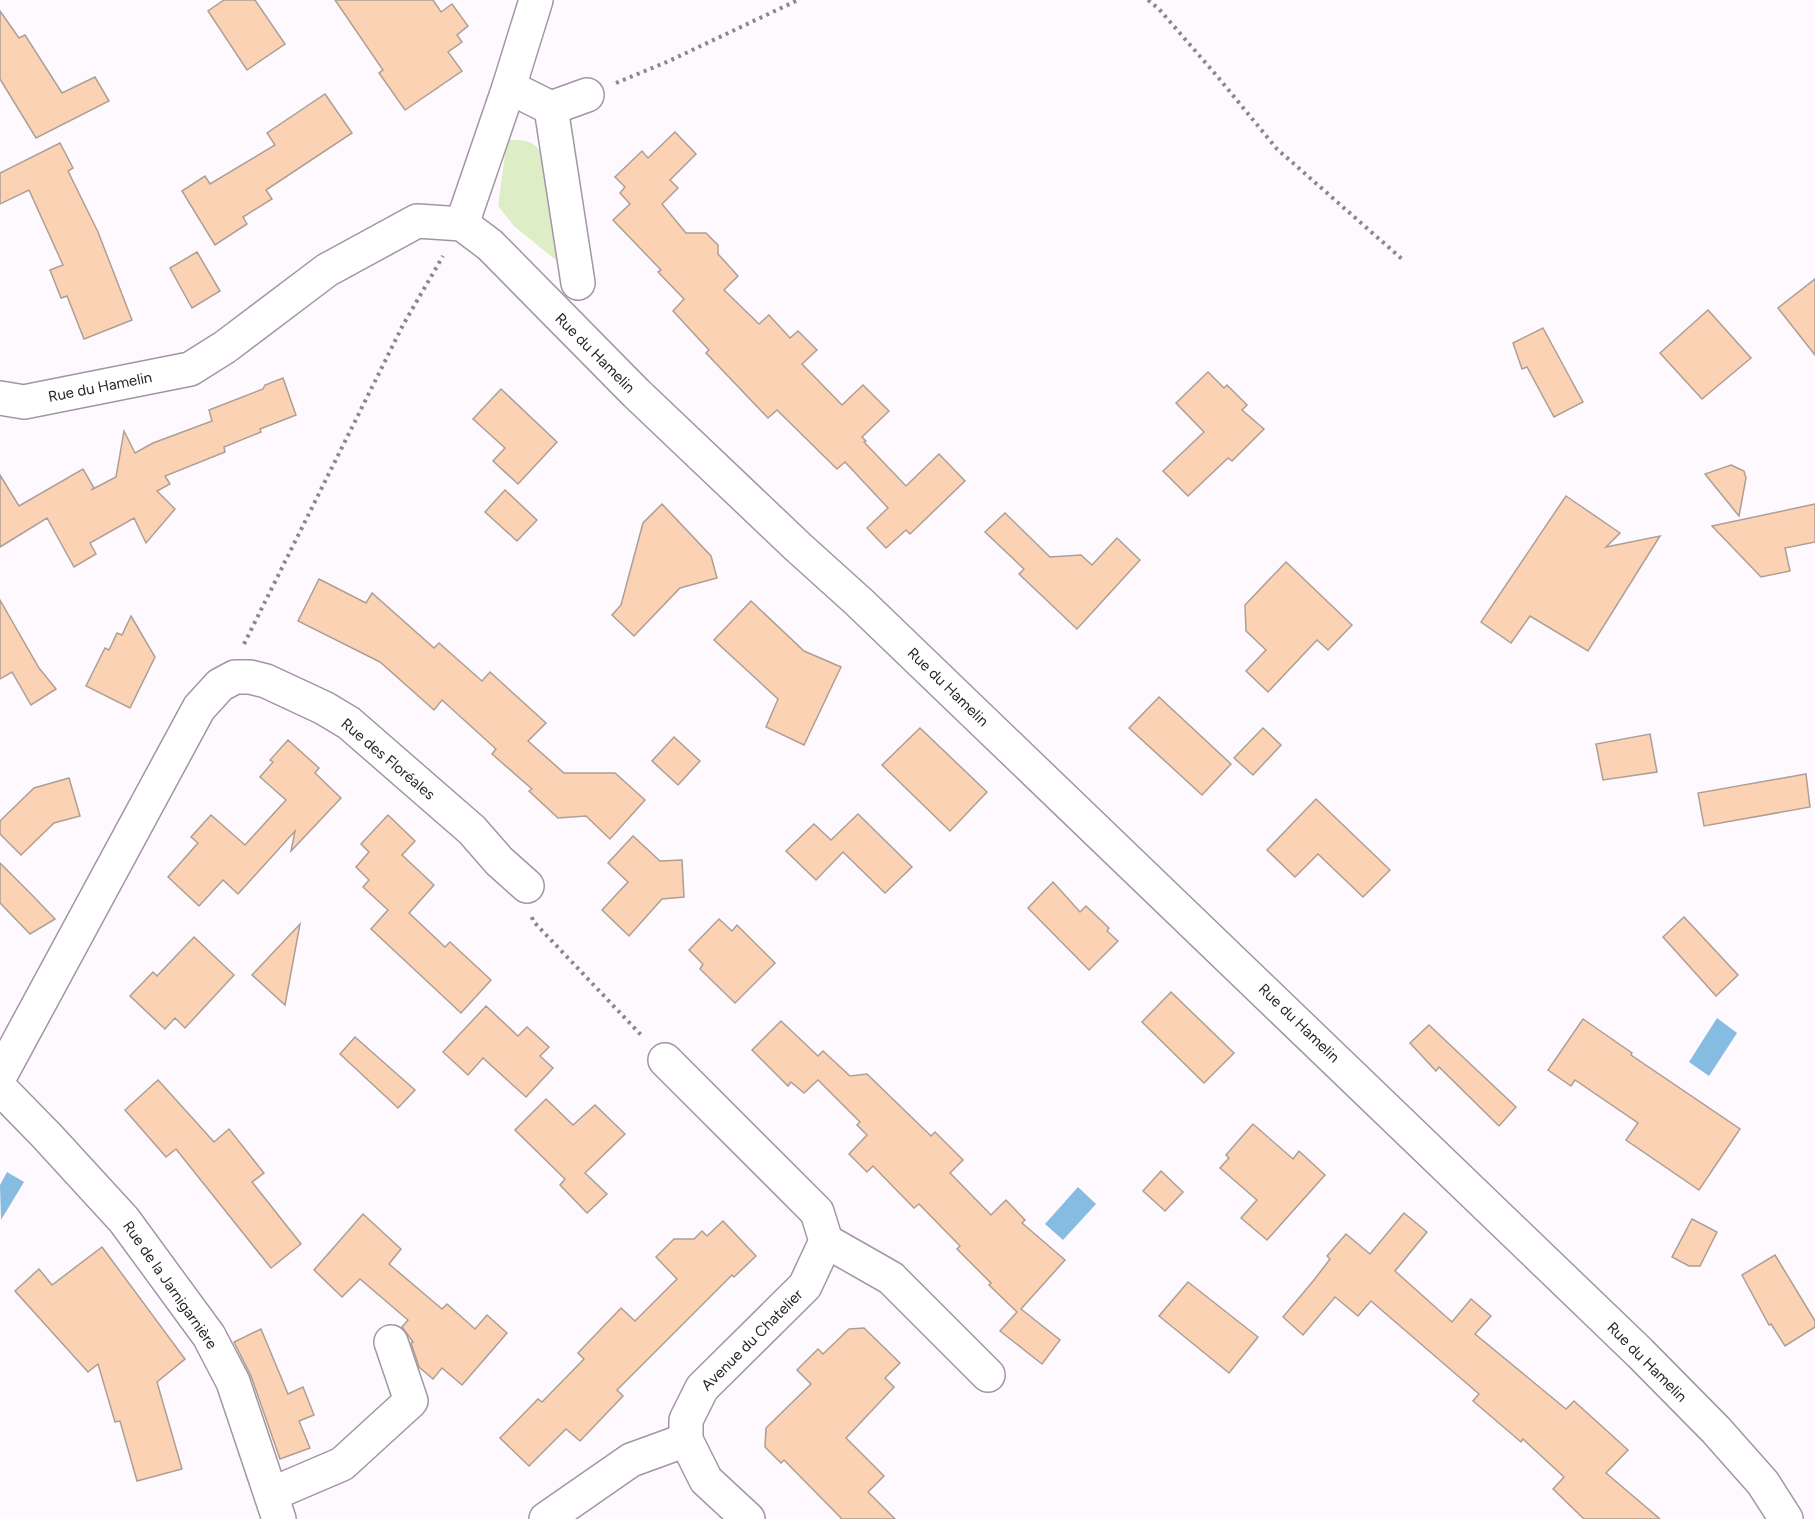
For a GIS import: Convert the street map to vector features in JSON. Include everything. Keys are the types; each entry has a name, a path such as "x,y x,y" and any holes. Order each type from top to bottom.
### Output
{"street":[{"path":"462,224 536,0"},
{"path":"509,87 551,108 587,95"},
{"path":"551,108 578,283"},
{"name":"Rue du Hamelin","path":"0,398 24,402 190,369 225,347 327,270 417,221 462,224 490,245 644,401 798,547 860,602 1640,1353 1716,1430 1763,1483 1786,1519"},
{"path":"0,1076 199,708 220,685 235,677"},
{"name":"Rue des Floréales","path":"235,677 266,681 324,708 349,723 472,830 499,861 527,886"},
{"path":"665,1060 817,1212 826,1241 891,1278 988,1375"},
{"name":"Rue de la Jarnigarnière","path":"0,1088 124,1220 209,1336 233,1383 276,1507"},
{"name":"Avenue du Chatelier","path":"686,1440 686,1420 702,1388 805,1286 826,1241"},
{"path":"276,1507 342,1464 411,1401 391,1342"},
{"path":"546,1519 631,1460 686,1440 706,1480 747,1519"}],"path":[{"path":"587,95 669,61 798,0"},
{"path":"1148,0 1160,9 1277,149 1402,259"},
{"path":"235,677 242,648 403,325 462,224"},
{"path":"527,886 533,921 665,1060"}],"green space":[{"path":"507,140 530,142 541,152 563,266 514,226 498,206"}],"water":[{"path":"1717,1018 1737,1033 1709,1076 1689,1062"},
{"path":"7,1172 24,1182 1,1220 0,1185"},
{"path":"1078,1187 1096,1204 1063,1240 1045,1224"}],"building":[{"path":"224,0 255,0 285,44 247,70 208,11"},
{"path":"335,0 433,0 441,12 452,4 468,26 457,35 462,42 448,52 462,71 405,110 379,73 383,70"},
{"path":"0,11 19,38 25,35 62,93 95,77 109,101 36,138 0,79"},
{"path":"325,94 352,133 266,190 272,199 243,217 247,224 215,245 182,191 205,176 210,184 275,145 267,133"},
{"path":"675,132 696,154 670,180 678,188 662,204 686,233 706,233 718,245 718,254 738,276 724,290 759,324 769,315 790,338 798,331 817,350 802,364 842,405 863,385 889,411 862,437 866,441 864,442 906,486 939,454 965,481 910,534 906,530 886,548 867,528 888,508 845,462 837,469 777,410 768,418 706,353 709,350 673,311 684,299 658,272 661,270 613,220 630,204 620,193 625,187 615,177 642,151 648,158"},
{"path":"60,143 73,168 68,171 98,232 132,320 84,339 67,296 61,298 50,270 63,265 29,190 0,204 0,173"},
{"path":"197,252 220,291 192,308 170,268"},
{"path":"1815,279 1815,355 1778,308"},
{"path":"1708,310 1751,358 1702,399 1660,353"},
{"path":"1543,328 1583,402 1554,417 1527,367 1522,369 1513,343"},
{"path":"1208,372 1224,388 1227,385 1247,405 1242,410 1264,429 1232,461 1228,458 1188,496 1163,471 1204,432 1176,403"},
{"path":"283,378 296,415 260,429 261,432 224,447 225,452 165,476 170,484 157,491 175,509 146,543 134,518 90,543 96,554 74,567 47,518 0,547 0,475 19,506 83,469 94,488 91,490 116,477 124,431 135,453 153,443 212,421 209,410 263,389 265,385"},
{"path":"501,389 557,442 518,484 493,461 505,448 473,419"},
{"path":"1731,465 1744,471 1746,478 1739,516 1705,474"},
{"path":"505,490 537,520 517,541 485,512"},
{"path":"1566,496 1620,533 1606,547 1660,536 1588,651 1530,616 1511,643 1481,622"},
{"path":"662,504 711,556 717,578 680,588 634,636 612,615 621,605 643,523"},
{"path":"1815,504 1815,542 1785,548 1790,571 1761,577 1712,526"},
{"path":"1005,513 1050,557 1081,555 1092,565 1117,538 1140,560 1077,629 1019,574 1024,569 985,532"},
{"path":"1286,562 1352,625 1328,650 1317,640 1268,692 1246,671 1266,650 1246,631 1245,605"},
{"path":"319,579 366,603 372,593 434,648 439,643 482,681 490,672 546,723 528,741 564,773 615,773 645,800 610,839 586,816 558,818 529,791 532,789 492,754 496,749 442,700 434,710 380,662 298,621"},
{"path":"0,600 39,668 56,689 31,705 12,672 0,679"},
{"path":"751,601 804,651 841,667 804,745 766,727 778,699 714,640"},
{"path":"131,616 155,657 130,708 86,686 105,648 109,650 117,633 122,635"},
{"path":"1159,697 1231,764 1202,795 1129,728"},
{"path":"920,728 987,792 950,831 882,765"},
{"path":"1263,728 1281,745 1253,775 1234,758"},
{"path":"1650,734 1657,772 1603,780 1596,744"},
{"path":"674,737 700,761 678,785 652,761"},
{"path":"288,740 319,768 315,773 341,798 291,851 295,831 238,894 223,880 199,906 168,877 198,843 191,837 211,815 245,845 286,800 260,777 273,762 270,760"},
{"path":"1806,774 1810,807 1704,826 1698,793"},
{"path":"69,778 80,816 54,823 21,855 0,834 0,821 34,788"},
{"path":"1316,799 1390,870 1363,897 1318,854 1295,877 1267,850"},
{"path":"858,814 912,867 885,893 843,852 816,880 786,851 814,824 831,840"},
{"path":"388,815 415,841 402,855 434,885 409,913 445,947 450,942 491,980 461,1013 371,929 388,910 363,887 369,880 356,867 369,852 361,844"},
{"path":"633,836 660,861 682,860 684,897 662,899 629,936 602,910 628,882 608,863"},
{"path":"0,863 55,919 30,934 0,903"},
{"path":"1053,882 1080,912 1086,906 1109,928 1107,931 1118,941 1089,970 1028,908"},
{"path":"1684,917 1738,975 1716,996 1663,937"},
{"path":"719,919 732,931 737,925 775,963 735,1003 700,969 703,964 689,950"},
{"path":"300,924 285,1005 252,975"},
{"path":"194,937 234,975 185,1028 175,1018 165,1029 130,996 153,972 157,976"},
{"path":"1171,992 1234,1053 1204,1083 1142,1022"},
{"path":"486,1006 518,1036 527,1027 549,1047 540,1056 553,1068 526,1097 483,1058 468,1075 443,1052"},
{"path":"1583,1019 1632,1053 1631,1055 1740,1129 1699,1190 1626,1140 1638,1123 1575,1080 1571,1086 1548,1070"},
{"path":"781,1021 818,1056 823,1051 850,1076 867,1074 931,1136 935,1132 963,1160 950,1173 991,1215 1006,1200 1025,1220 1022,1223 1065,1260 1021,1309 1060,1340 1042,1364 1000,1331 1017,1312 957,1249 960,1246 919,1204 914,1208 873,1166 867,1172 849,1154 867,1135 857,1125 860,1122 818,1080 804,1093 791,1082 788,1086 752,1050"},
{"path":"1429,1025 1516,1107 1499,1126 1439,1067 1436,1071 1410,1043"},
{"path":"355,1037 415,1090 398,1108 340,1054"},
{"path":"158,1080 214,1142 229,1129 264,1173 252,1182 301,1244 271,1268 176,1149 166,1157 125,1110"},
{"path":"546,1099 573,1125 595,1105 625,1134 585,1173 607,1194 587,1213 560,1185 565,1179 515,1130"},
{"path":"1253,1124 1293,1159 1299,1151 1325,1175 1267,1240 1241,1218 1257,1200 1220,1168 1229,1158 1226,1155"},
{"path":"1161,1171 1183,1192 1165,1211 1143,1191"},
{"path":"1404,1213 1427,1232 1395,1271 1452,1322 1471,1299 1491,1316 1475,1334 1566,1409 1574,1401 1628,1450 1606,1473 1660,1519 1584,1519 1553,1489 1564,1477 1523,1439 1521,1442 1473,1401 1479,1394 1371,1301 1358,1316 1335,1297 1303,1335 1283,1317 1330,1259 1327,1256 1346,1234 1370,1254"},
{"path":"363,1214 401,1249 389,1264 442,1309 447,1304 475,1329 487,1315 507,1333 462,1385 442,1368 433,1379 419,1367 411,1343 413,1342 402,1327 408,1320 360,1279 342,1297 314,1270"},
{"path":"1692,1219 1717,1232 1700,1266 1689,1266 1672,1257"},
{"path":"723,1221 756,1256 734,1277 732,1275 617,1390 623,1396 580,1441 566,1429 529,1466 500,1438 538,1399 542,1402 584,1359 578,1353 621,1308 635,1321 677,1279 656,1257 674,1239 694,1239 702,1231 707,1236"},
{"path":"102,1247 185,1359 157,1382 182,1469 137,1481 120,1421 115,1422 98,1364 88,1372 15,1291 39,1269 52,1285"},
{"path":"1775,1255 1815,1321 1815,1327 1785,1346 1771,1324 1769,1325 1742,1275"},
{"path":"1188,1282 1258,1337 1229,1373 1159,1316"},
{"path":"864,1328 900,1363 885,1378 894,1387 846,1438 884,1476 868,1492 895,1519 842,1519 784,1460 781,1463 765,1447 766,1428 811,1384 797,1370 818,1349 823,1354 849,1329"},
{"path":"261,1329 288,1394 303,1387 314,1415 299,1421 310,1448 280,1459 251,1376 234,1342"}]}
